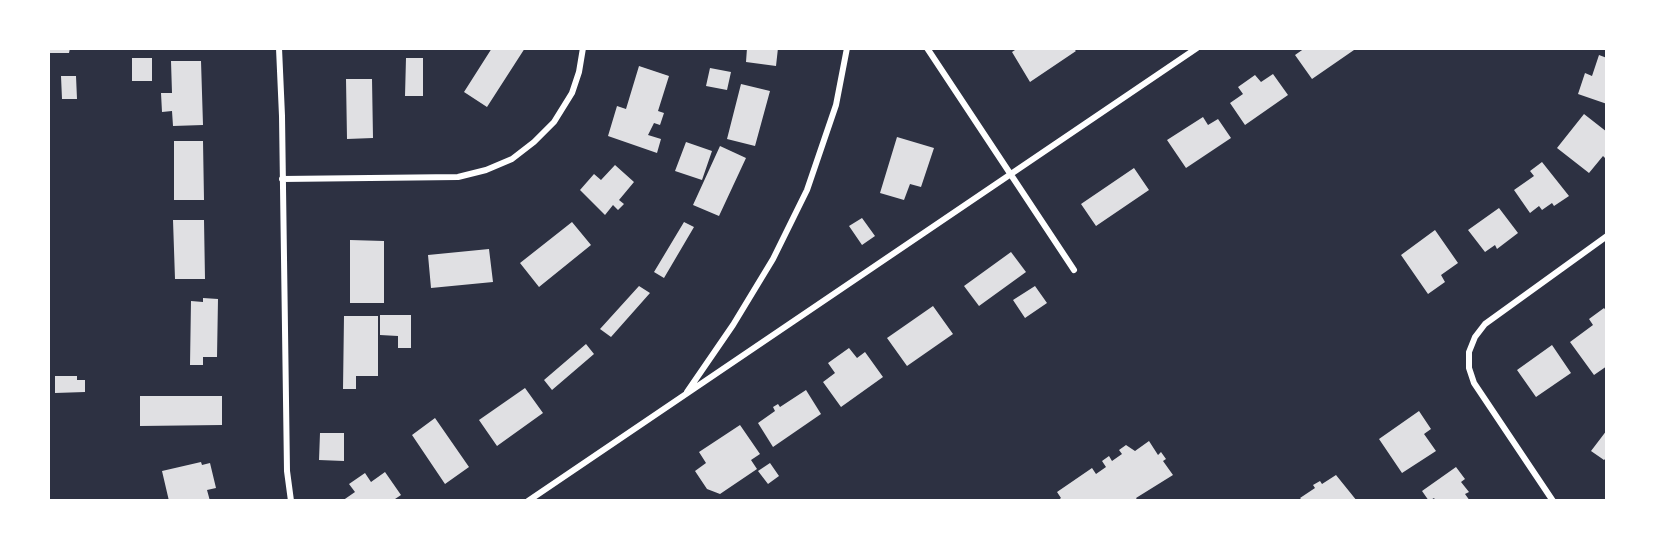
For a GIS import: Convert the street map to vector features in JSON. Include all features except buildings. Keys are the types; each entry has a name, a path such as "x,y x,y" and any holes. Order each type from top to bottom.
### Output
{"street":[{"path":"279,48 287,471 291,501"},
{"path":"282,179 458,177 486,170 519,153 554,122 572,93 579,72 583,48"},
{"path":"685,395 745,306 773,259 807,190 836,105 847,48"},
{"path":"927,48 1074,270"},
{"path":"528,501 1197,48"},
{"path":"1553,501 1474,383 1469,368 1469,352 1475,337 1485,324 1607,236"}]}
